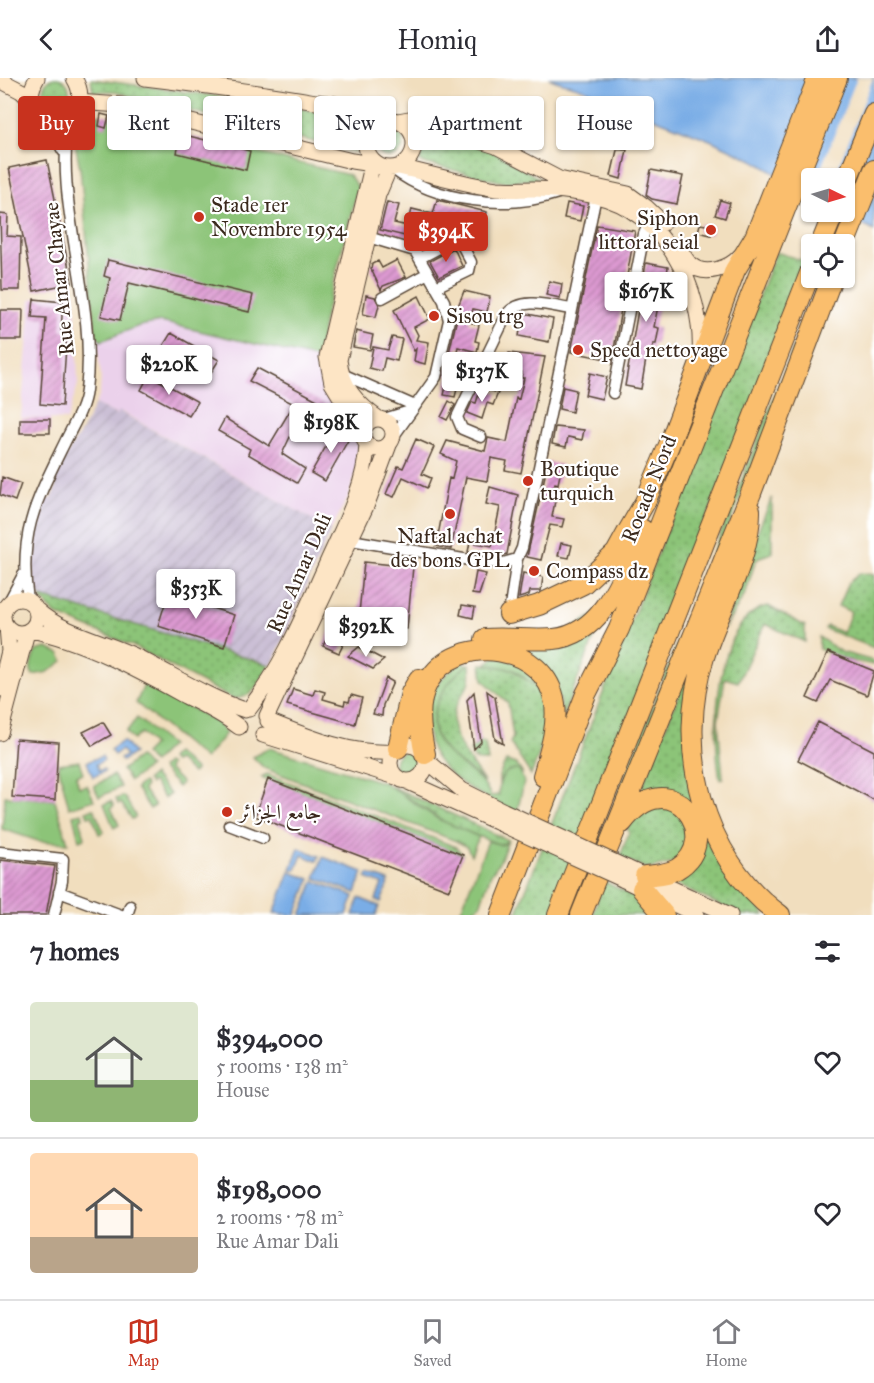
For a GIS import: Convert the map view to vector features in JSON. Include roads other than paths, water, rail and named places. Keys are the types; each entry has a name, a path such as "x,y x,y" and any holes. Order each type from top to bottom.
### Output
{"highway":[{"path":"509,614 560,596 597,573 615,553 645,501 669,445 735,270 757,243 818,78"},
{"name":"Rocade Nord","path":"501,915 586,694 619,629 757,243 837,78"},
{"path":"852,168 874,114"},
{"path":"849,234 874,170"},
{"path":"558,915 804,288"},
{"path":"581,915 751,493 828,288"},
{"path":"586,694 614,623 669,445"},
{"path":"751,493 747,543 699,675 693,717 693,756 700,795 723,849 745,881 780,915"},
{"path":"396,750 411,693 430,664 446,651 470,641 490,638 555,639 585,627 608,602 643,530"},
{"path":"425,757 420,721 424,693 429,681 440,668 459,654 487,650 507,652 533,666 549,687 555,706 551,744 542,780 496,915"},
{"path":"608,846 630,812 646,801 662,798 681,804 690,813 695,825 694,849 677,869 644,882 664,915"},
{"path":"587,915 591,890"}],"street":[{"path":"35,96 32,89 37,78"},
{"path":"74,78 79,88 77,96"},
{"path":"145,78 314,101"},
{"path":"0,80 26,96"},
{"path":"95,106 121,105 352,161 365,163 372,161 394,168 496,189 562,191 596,196 621,204 652,218 690,289 700,332 700,361 696,375"},
{"path":"396,120 409,119 496,146 549,175 628,195 652,218 692,266 701,270 725,268 757,243"},
{"path":"391,441 391,427 359,404 340,373 342,338 380,190 394,168 408,162 415,147 411,131 396,122"},
{"name":"Rue Amar Chayae","path":"62,150 64,154"},
{"name":"Rue Amar Chayae","path":"7,605 21,584 26,566 28,538 36,500 78,414 87,383 88,333 65,150"},
{"path":"366,150 372,161 327,357 332,383 365,439 380,449 391,441 436,377 447,328 447,308 420,258 408,247 368,237"},
{"path":"509,614 517,559 522,548 596,196"},
{"path":"613,393 644,234 652,218"},
{"path":"420,258 454,240 460,243 471,262 469,271 436,287"},
{"path":"382,298 428,273"},
{"path":"481,437 459,427 457,417 507,314 515,306 526,303 571,309"},
{"path":"340,373 413,408"},
{"path":"365,439 366,424 413,408"},
{"name":"Rue Amar Dali","path":"247,710 276,673 302,620 361,482 365,439"},
{"name":"Rue Amar Dali","path":"266,724 374,489 391,441"},
{"path":"351,540 481,562 503,563 517,559"},
{"name":"Rue Amar Chayae","path":"26,566 32,605"},
{"path":"0,689 9,651 7,627 3,616 7,605 16,599 32,605 64,626 174,675 225,703 247,710 259,710 266,724 501,817 625,874 729,915"},
{"path":"0,733 29,631 36,621 32,605"},
{"path":"7,627 15,632 29,631 56,637 158,680 218,711 250,738 266,724"},
{"path":"239,727 239,721 247,710"},
{"path":"266,724 349,749 378,753 416,746 462,790 501,817"},
{"path":"396,750 390,765 402,779"},
{"path":"402,779 420,778 424,773 425,757"},
{"path":"229,825 263,838"},
{"path":"0,852 63,859 54,915"},
{"path":"644,882 697,915"},
{"path":"59,892 121,915"}],"water":[{"path":"549,78 874,78 874,231 855,220 855,168 801,168 801,189 755,161 654,118 654,96 598,96"},
{"path":"123,741 134,753 122,761 120,759 126,755 121,750 114,755 110,750"},
{"path":"102,756 104,760 96,764 99,771 103,769 105,771 93,777 87,762"},
{"path":"299,848 319,856 317,861 302,855 296,870 291,869"},
{"path":"323,857 363,872 356,893 315,878"},
{"path":"290,872 310,879 296,915 274,913"},
{"path":"368,874 389,881 381,902 376,900 382,884 366,878"},
{"path":"314,881 354,896 347,915 301,915"},
{"path":"359,898 379,906 376,915 353,915"}],"place":[{"name":"Stade 1er Novembre 1954","path":"199,217"},
{"name":"Siphon littoral seial","path":"711,230"},
{"name":"Sisou trg","path":"434,316"},
{"name":"Speed nettoyage","path":"578,350"},
{"name":"Boutique turquich","path":"528,481"},
{"name":"Naftal achat des bons GPL","path":"450,514"},
{"name":"Compass dz","path":"534,571"},
{"name":"جامع الجزائر","path":"227,812"}]}
